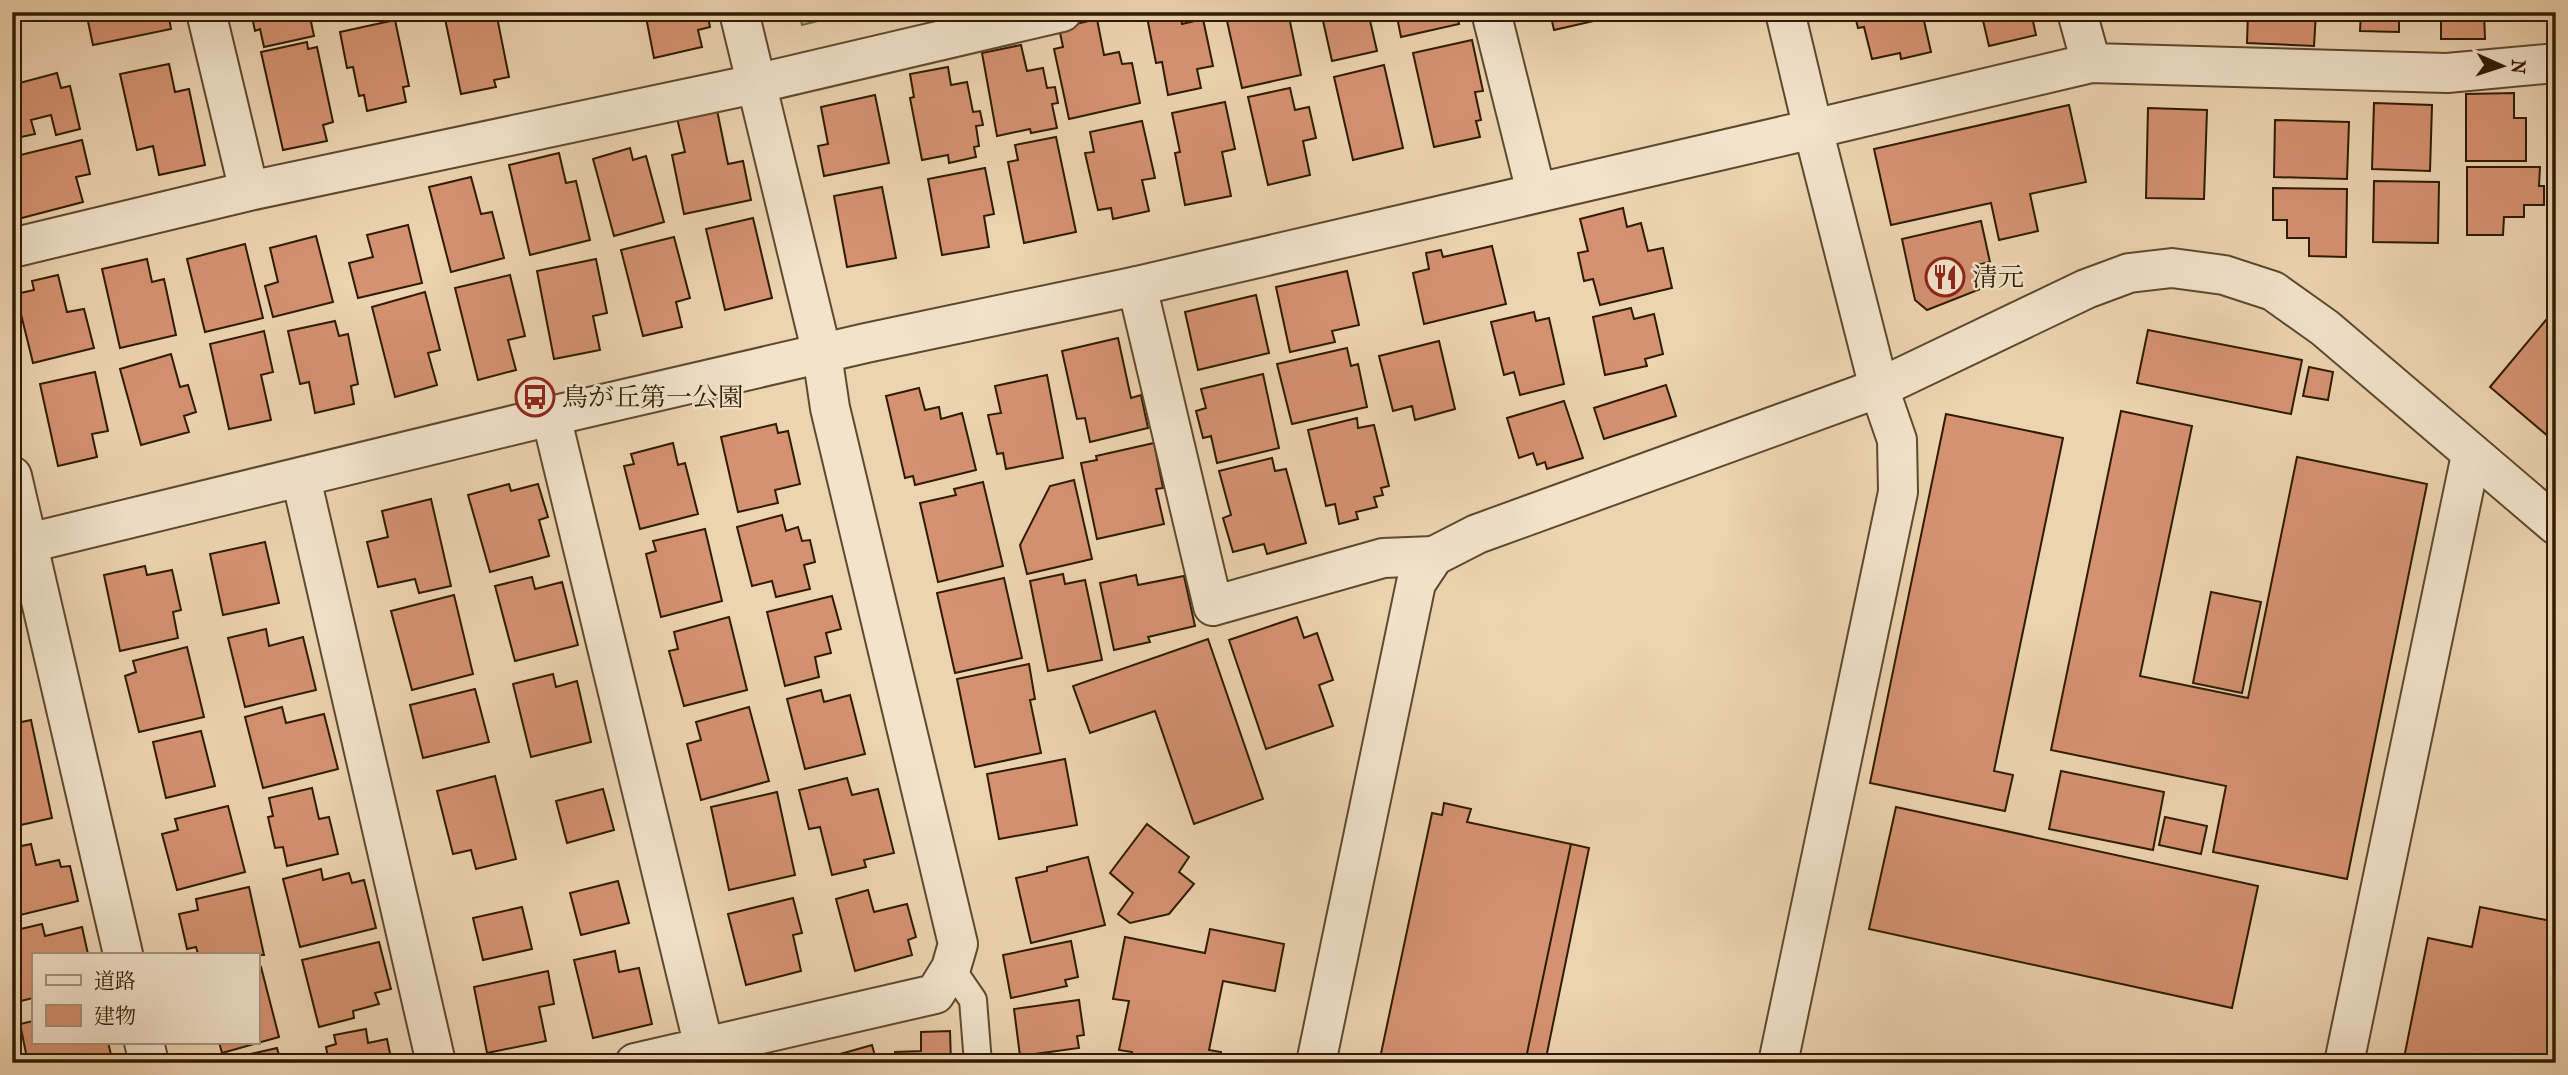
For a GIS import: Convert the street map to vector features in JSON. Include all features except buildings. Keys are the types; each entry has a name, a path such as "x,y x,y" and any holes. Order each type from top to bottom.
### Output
{"street":[{"path":"206,12 249,191"},
{"path":"635,1063 935,994 951,968 958,944 830,408 822,354 739,12"},
{"path":"12,248 249,191 755,84 1062,12"},
{"path":"1491,12 1536,192"},
{"path":"1778,1063 1898,492 1897,440 1879,388 1785,12"},
{"path":"2077,12 2091,63"},
{"path":"19,546 551,416 1137,286 2091,63 2447,73 2556,63"},
{"path":"1137,286 1213,606 1383,558 1434,556 1477,534 1879,388 2086,289 2129,273 2172,268 2224,275 2273,291 2325,328 2471,455 2556,524"},
{"path":"551,416 704,1047"},
{"path":"2344,1063 2471,455"},
{"path":"12,476 19,546 123,953"},
{"path":"300,478 436,1063"},
{"path":"1316,1063 1416,583 1434,556"},
{"path":"144,1044 149,1063"}],"lane":[{"path":"951,968 973,1000 978,1063"}],"shaded area":[{"path":"799,12 853,12 802,25"}],"place":[{"name":"清元","path":"1945,277"},
{"name":"鳥が丘第一公園","path":"535,397"}]}
